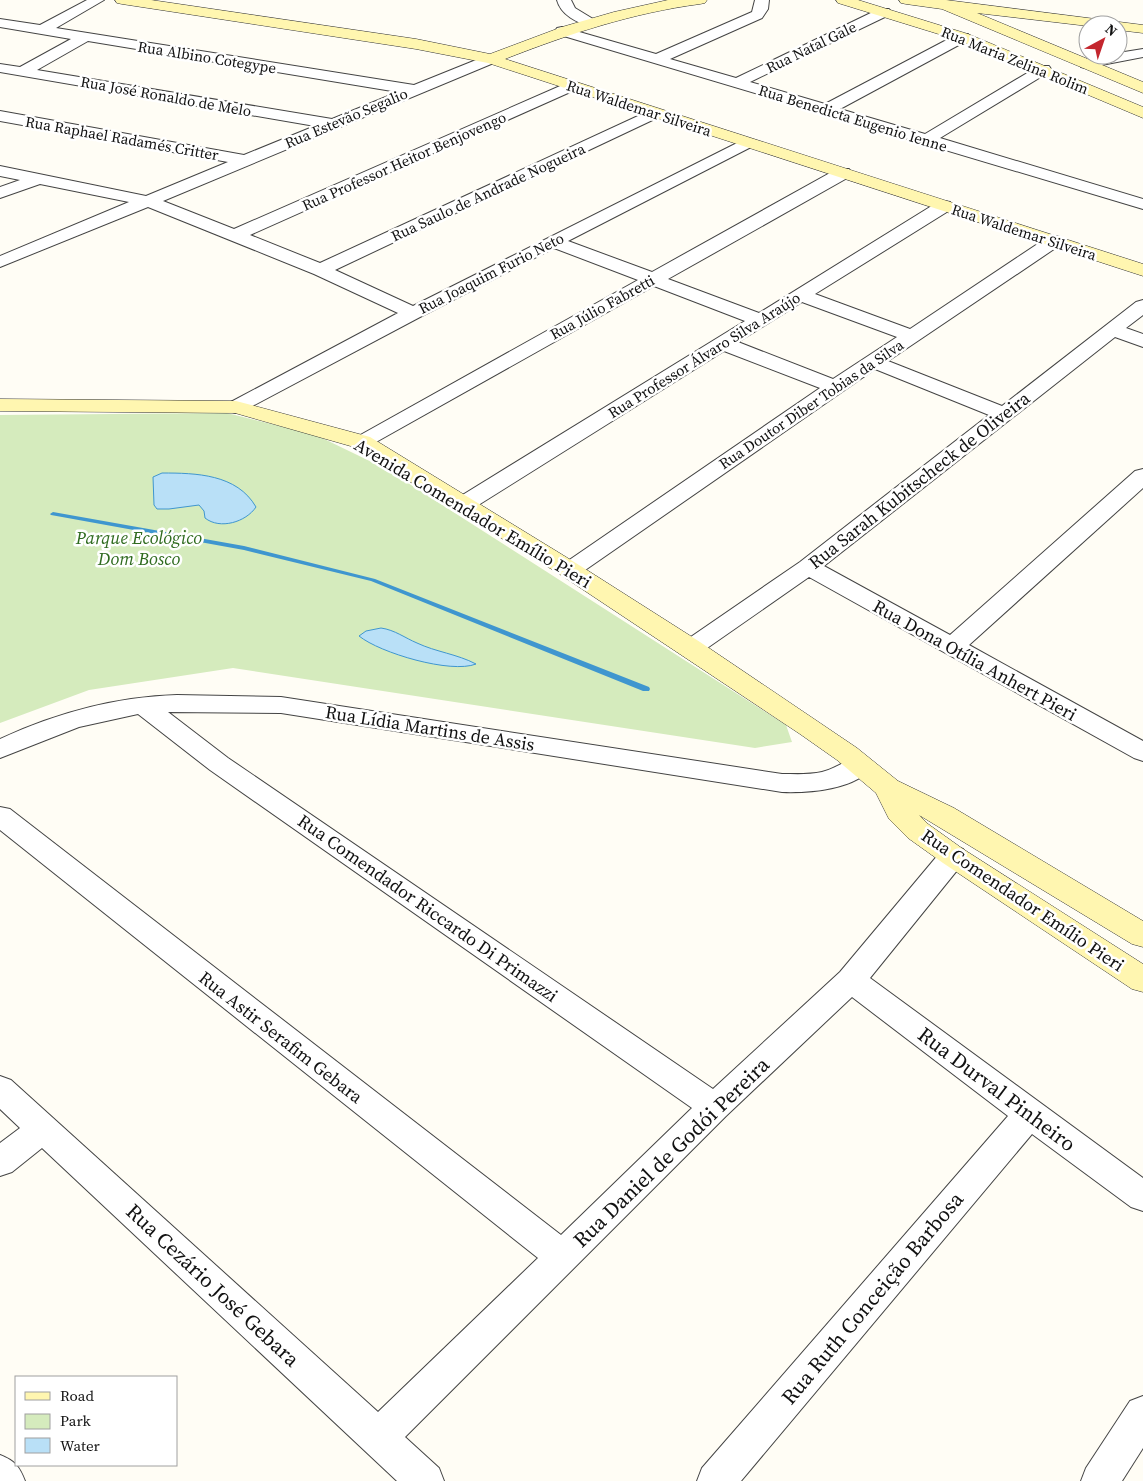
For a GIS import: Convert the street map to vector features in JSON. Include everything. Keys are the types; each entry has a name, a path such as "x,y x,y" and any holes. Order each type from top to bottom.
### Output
{"street":[{"path":"42,30 97,0"},
{"name":"Rua Waldemar Silveira","path":"122,0 416,44 492,59 1143,270"},
{"path":"564,0 566,8 572,13 591,22"},
{"name":"Rua Estevão Segalio","path":"0,262 414,90 562,31 665,2 700,0"},
{"path":"657,59 757,15 762,9 762,0"},
{"name":"Rua Maria Zelina Rolim","path":"843,0 963,37 1044,69 1143,113"},
{"name":"Rua Maria Zelina Rolim","path":"866,0 884,12"},
{"path":"906,0 940,2 1078,20"},
{"path":"968,0 1058,18"},
{"path":"940,2 1078,61"},
{"name":"Rua Natal Gale","path":"737,83 884,12"},
{"path":"1009,31 1013,22 1035,16"},
{"name":"Rua Albino Cotegype","path":"0,24 414,90"},
{"path":"1128,27 1143,29"},
{"name":"Rua Benedicta Eugenio Ienne","path":"562,31 1143,204"},
{"path":"22,72 85,37"},
{"path":"826,110 963,37"},
{"path":"1128,56 1143,53"},
{"path":"1088,65 1143,88"},
{"name":"Rua José Ronaldo de Melo","path":"0,68 332,124"},
{"path":"926,140 1044,69"},
{"name":"Rua Professor Heitor Benjovengo","path":"236,235 572,86"},
{"name":"Rua Saulo de Andrade Nogueira","path":"320,270 656,113"},
{"name":"Rua Raphael Radamés Critter","path":"0,116 244,160"},
{"name":"Rua Joaquim Furio Neto","path":"236,407 412,313 747,143"},
{"path":"0,171 148,201 320,270 412,313"},
{"name":"Rua Júlio Fabretti","path":"362,442 843,173"},
{"path":"0,193 38,178"},
{"name":"Rua Professor Álvaro Silva Araújo","path":"464,504 944,206"},
{"name":"Rua Doutor Diber Tobias da Silva","path":"570,570 835,387 1054,241"},
{"path":"555,242 760,320"},
{"path":"800,295 912,336"},
{"name":"Rua Sarah Kubitscheck de Oliveira","path":"691,648 808,567 1143,306"},
{"path":"1112,330 1143,341"},
{"path":"722,343 835,387"},
{"path":"874,362 1004,414"},
{"name":"Avenida Comendador Emílio Pieri","path":"0,404 236,407 362,442 570,570 691,648 788,713 860,765 888,788"},
{"path":"952,647 1143,476"},
{"name":"Rua Dona Otília Anhert Pieri","path":"808,567 1143,752"},
{"name":"Rua Lídia Martins de Assis","path":"0,749 24,737 83,718 143,706 281,705 782,783 813,784 837,778 860,765"},
{"name":"Rua Comendador Riccardo Di Primazzi","path":"143,706 218,764 715,1107"},
{"name":"Rua Comendador Emílio Pieri","path":"888,788 899,812 918,831 953,856 1143,980"},
{"name":"Rua Comendador Emílio Pieri","path":"888,788 944,815 1143,936"},
{"name":"Rua Astir Serafim Gebara","path":"0,816 563,1258"},
{"name":"Rua Daniel de Godói Pereira","path":"379,1437 715,1107 852,980 953,856"},
{"name":"Rua Durval Pinheiro","path":"852,980 1029,1114 1143,1197"},
{"name":"Rua Cezário José Gebara","path":"0,1090 425,1481"},
{"name":"Rua Ruth Conceição Barbosa","path":"716,1481 1029,1114"},
{"path":"0,1162 43,1129"},
{"path":"1100,1481 1143,1414"},
{"path":"0,1474 6,1481"}],"green space":[{"name":"Parque Ecológico Dom Bosco","path":"227,413 316,435 386,469 786,725 792,742 755,748 233,668 89,690 0,723 0,415"}],"water":[{"path":"162,473 202,475 227,482 248,496 256,507 246,517 225,524 211,522 205,518 204,511 199,505 157,509 154,505 153,477"},
{"path":"381,628 395,632 424,646 476,664 450,666 416,660 383,649 359,636 366,631"}],"waterway":[{"path":"53,514 244,548 373,580 646,689"}]}
